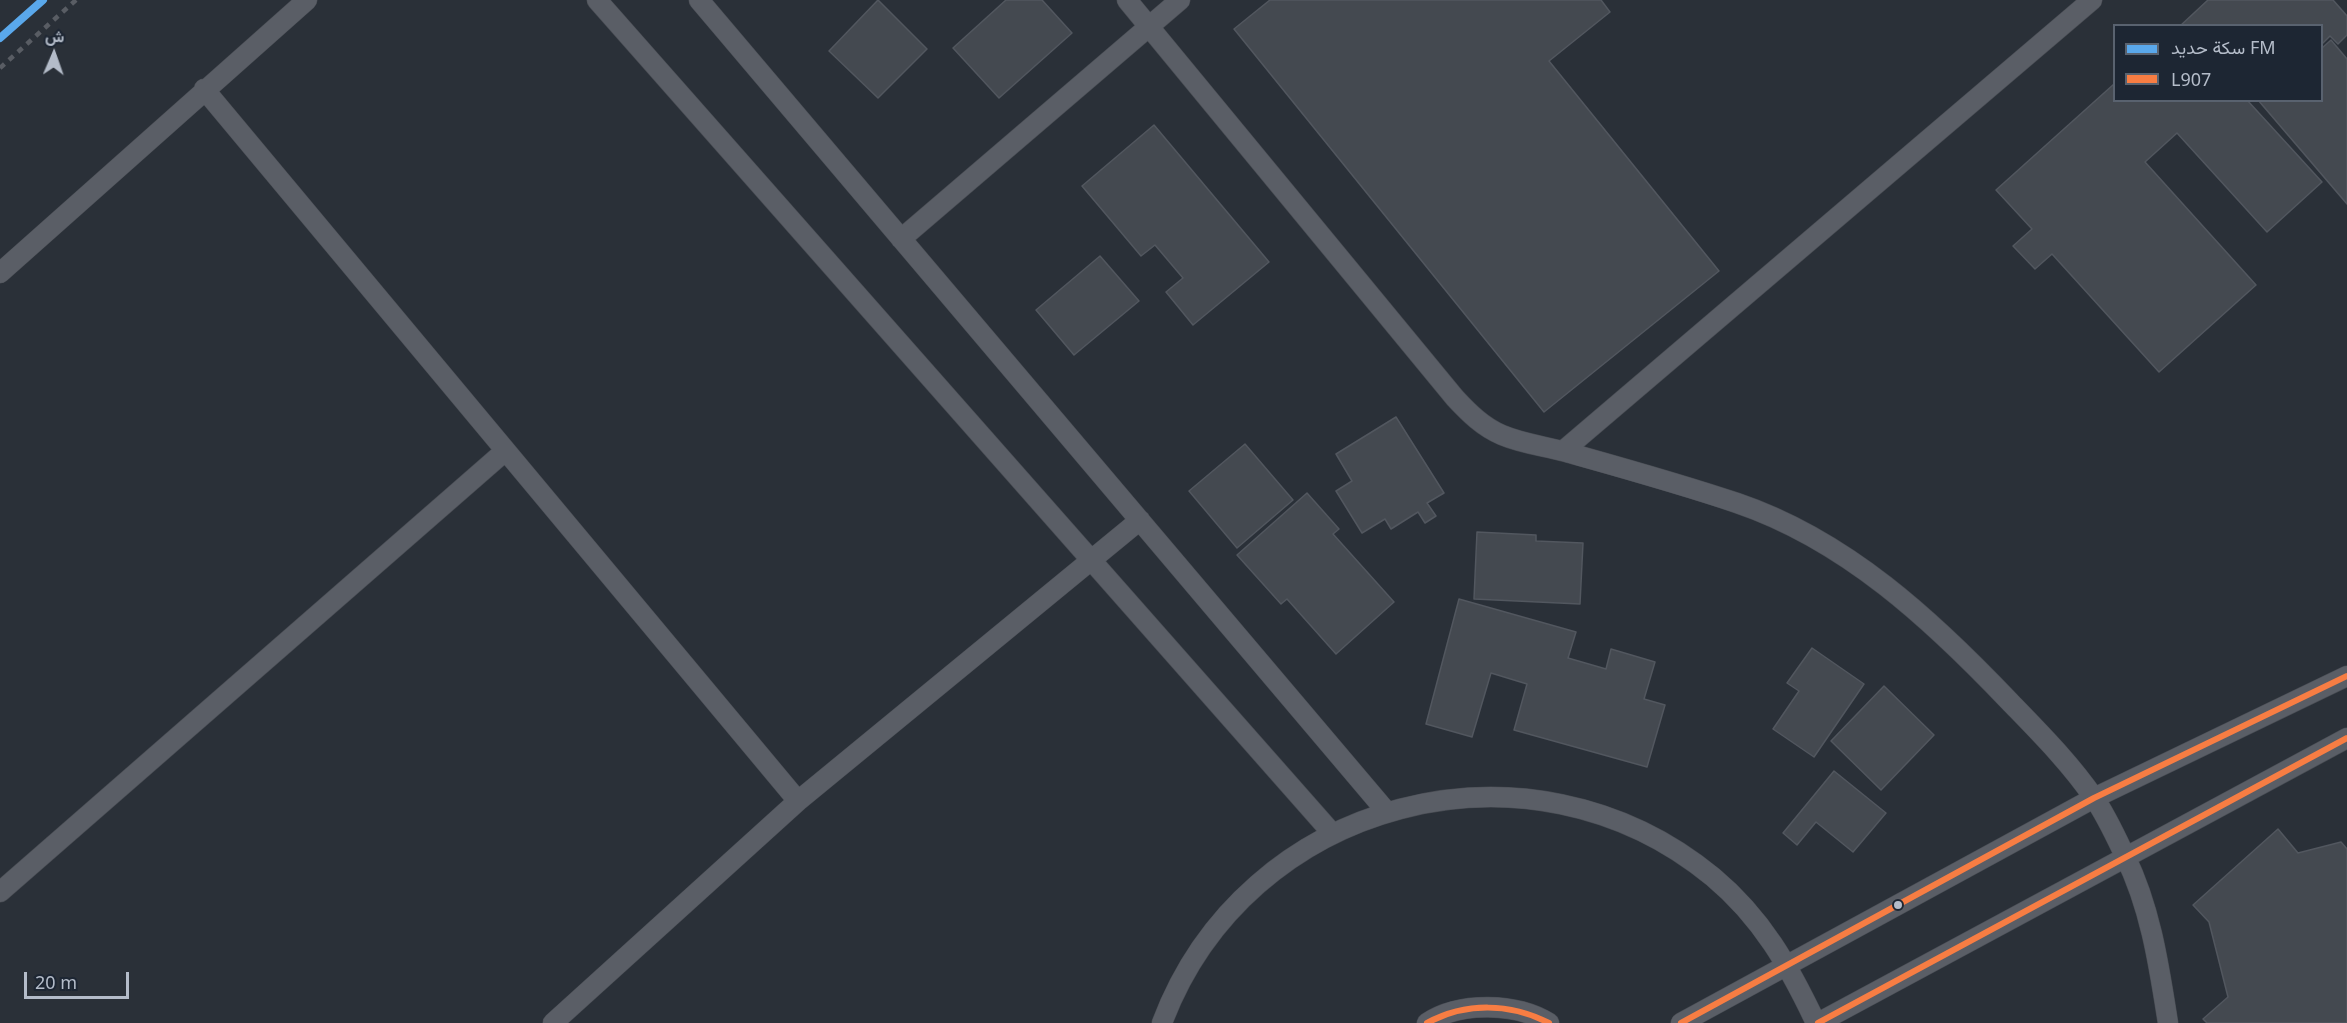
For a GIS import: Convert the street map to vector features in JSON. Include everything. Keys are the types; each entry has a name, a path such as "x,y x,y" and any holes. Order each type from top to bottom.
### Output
{"lane":[{"path":"0,273 204,89 307,0"},
{"path":"597,0 1332,833"},
{"path":"699,0 1386,812"},
{"path":"1127,0 1455,398 1477,421 1501,435 1563,451 1739,504 1826,544 1883,582 1937,630 2044,738 2094,798 2125,856 2143,898 2157,951 2168,1023"},
{"path":"901,239 1180,0"},
{"path":"1563,451 2092,0"},
{"path":"204,89 504,452 798,801"},
{"path":"0,892 504,452"},
{"path":"553,1023 798,801 1140,520"},
{"path":"1682,1023 2094,798 2347,676"},
{"path":"1162,1023 1178,987 1218,925 1270,874 1332,833 1386,812 1424,802 1500,796 1549,801 1614,819 1649,835 1713,877 1766,933 1788,964 1817,1023 2347,738"},
{"path":"1427,1023 1468,1009 1506,1008 1550,1023"}],"building":[{"path":"878,0 927,49 878,98 829,51"},
{"path":"1006,0 1042,0 1072,33 999,98 953,48"},
{"path":"1270,0 1601,0 1610,12 1549,61 1719,271 1544,412 1234,29"},
{"path":"2208,0 2333,0 2347,16 2347,35 2338,44 2330,36 2323,43 2323,24 2182,24"},
{"path":"2331,40 2347,59 2347,204 2260,102 2323,102 2323,47"},
{"path":"2113,85 2113,102 2249,102 2322,182 2267,232 2177,133 2145,162 2256,285 2159,372 2052,254 2035,269 2013,246 2032,229 1996,190"},
{"path":"1154,125 1269,262 1193,325 1166,292 1183,278 1155,245 1141,256 1082,186"},
{"path":"1100,256 1139,301 1074,355 1036,310"},
{"path":"1396,417 1444,493 1427,503 1436,516 1425,523 1418,512 1391,529 1385,519 1362,533 1336,491 1352,481 1336,454"},
{"path":"1245,444 1293,500 1237,548 1189,491"},
{"path":"1307,493 1339,529 1333,534 1394,602 1336,654 1287,599 1281,604 1237,555"},
{"path":"1477,532 1536,535 1536,541 1583,543 1580,604 1474,599"},
{"path":"1459,599 1576,632 1568,658 1606,669 1611,649 1655,662 1644,699 1665,705 1647,767 1514,730 1527,684 1491,673 1472,737 1426,724"},
{"path":"1812,648 1864,684 1814,757 1773,729 1799,691 1787,683"},
{"path":"1884,686 1934,735 1881,790 1831,741"},
{"path":"1834,771 1886,813 1853,852 1816,822 1797,845 1783,833"},
{"path":"2278,829 2298,853 2341,842 2347,849 2347,1023 2207,1023 2203,1019 2228,997 2209,922 2193,905"}],"railway":[{"path":"0,68 76,0"}],"rail line":[{"name":"FM","path":"0,38 43,0"}],"transit line":[{"name":"L907","path":"1681,1023 2094,798 2347,676"},
{"name":"L907","path":"1818,1023 2347,738"},
{"name":"L907","path":"1427,1023 1442,1016 1472,1008 1504,1009 1534,1016 1549,1023"}]}
